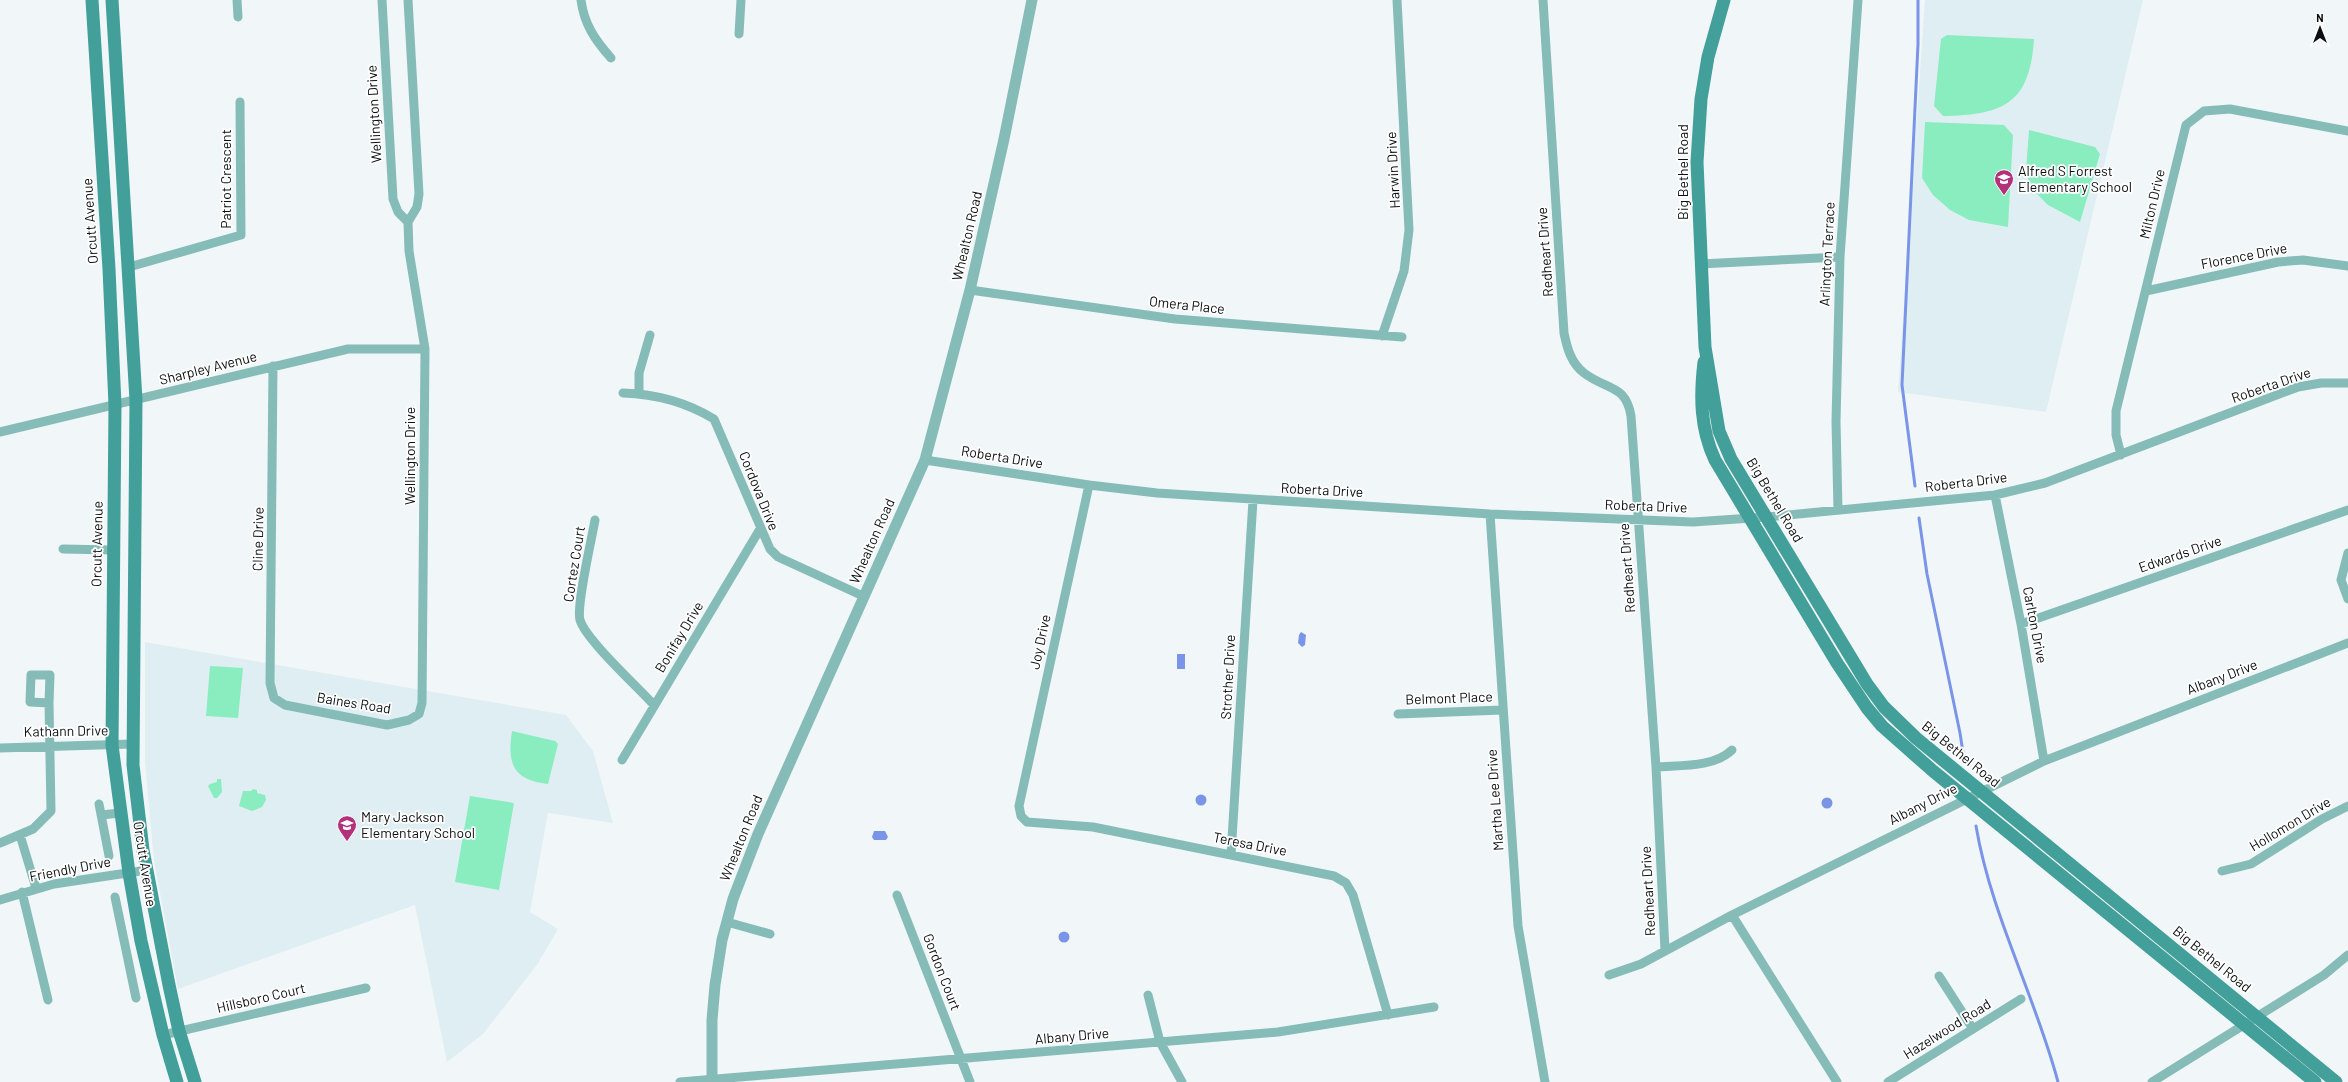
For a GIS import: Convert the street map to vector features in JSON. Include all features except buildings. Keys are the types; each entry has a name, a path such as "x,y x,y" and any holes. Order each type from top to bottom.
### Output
{"main road":[{"name":"Orcutt Avenue","path":"92,0 109,269 114,405 112,744 120,812 141,941 163,1035 177,1082"},
{"name":"Orcutt Avenue","path":"112,0 136,400 136,551 132,744 139,818 147,870 179,1031 195,1082"},
{"name":"Big Bethel Road","path":"1724,0 1708,57 1701,99 1698,132 1700,264 1705,346 1722,440 1876,697 1904,728 2336,1082"},
{"name":"Big Bethel Road","path":"1705,346 1701,392 1704,430 1714,460 1847,678 1867,708 1882,726 1966,798 2315,1082"},
{"path":"1847,678 1859,670"}],"street":[{"path":"237,0 238,17"},
{"name":"Wellington Drive","path":"382,0 393,200 398,212 408,222 409,251 424,349 422,692"},
{"path":"408,0 419,194 417,207 408,222"},
{"path":"581,0 583,13 593,37 611,58"},
{"path":"739,34 741,0"},
{"name":"Whealton Road","path":"712,1081 712,1020 715,985 733,899 758,834 925,460 970,290 1004,139 1032,0"},
{"name":"Harwin Drive","path":"1382,336 1404,271 1409,230 1397,0"},
{"name":"Redheart Drive","path":"1543,0 1564,333 1569,355 1583,373 1602,384 1614,387 1622,394 1629,404 1656,767 1665,950"},
{"name":"Arlington Terrace","path":"1838,510 1836,421 1840,257 1858,0"},
{"name":"Patriot Crescent","path":"129,267 241,235 240,102"},
{"name":"Milton Drive","path":"2121,455 2116,434 2116,411 2186,125 2204,111 2230,108 2348,131"},
{"path":"1700,264 1840,257"},
{"name":"Florence Drive","path":"2146,291 2278,262 2303,260 2348,266"},
{"name":"Omera Place","path":"970,290 1175,319 1402,337"},
{"path":"639,394 639,373 650,335"},
{"name":"Sharpley Avenue","path":"0,432 348,349 424,349"},
{"name":"Cline Drive","path":"274,366 270,683 274,698 284,705"},
{"name":"Roberta Drive","path":"925,460 1088,485 1157,493 1253,500 1490,514 1638,520 1693,522 1750,519 1995,495 2044,483 2298,387 2322,383 2348,382"},
{"name":"Cordova Drive","path":"623,393 649,394 699,410 714,419 765,541 778,557 864,596"},
{"name":"Joy Drive","path":"1019,806 1088,485"},
{"name":"Carlton Drive","path":"1995,495 2021,624 2044,761"},
{"name":"Strother Drive","path":"1232,855 1253,500"},
{"name":"Edwards Drive","path":"2021,624 2348,510"},
{"name":"Martha Lee Drive","path":"1490,514 1502,710 1518,926 1545,1082"},
{"name":"Cortez Court","path":"595,520 581,598 580,619 589,636 654,705"},
{"name":"Bonifay Drive","path":"622,760 760,529"},
{"path":"63,549 113,550"},
{"path":"2348,553 2341,580 2348,599"},
{"name":"Albany Drive","path":"1609,975 1641,964 1732,915 1980,791 2044,761 2348,643"},
{"name":"Baines Road","path":"284,705 392,724 409,720 419,714 422,692"},
{"path":"0,843 33,829 51,810 49,703"},
{"name":"Belmont Place","path":"1398,714 1502,710"},
{"name":"Kathann Drive","path":"0,748 132,744"},
{"path":"1656,767 1711,762 1723,757 1732,750"},
{"path":"99,804 109,856"},
{"name":"Teresa Drive","path":"1019,806 1021,816 1027,822 1093,827 1334,876 1346,883 1353,894 1388,1015"},
{"name":"Hollomon Drive","path":"2222,871 2251,864 2322,819 2348,806"},
{"path":"101,816 120,812"},
{"path":"20,835 36,888"},
{"name":"Friendly Drive","path":"0,900 36,888 147,870"},
{"path":"22,892 48,1000"},
{"name":"Gordon Court","path":"897,895 970,1082"},
{"path":"115,897 136,998"},
{"path":"1732,915 1837,1082"},
{"path":"727,922 770,934"},
{"path":"125,944 141,941"},
{"path":"2152,1082 2324,975 2348,955"},
{"path":"1939,976 1973,1029"},
{"name":"Hillsboro Court","path":"163,1035 366,988"},
{"path":"1148,995 1160,1042 1182,1082"},
{"name":"Hazelwood Road","path":"1888,1082 2021,999"},
{"name":"Albany Drive","path":"680,1082 712,1081 1278,1032 1434,1007"}],"shaded area":[{"name":"Alfred S Forrest Elementary School","path":"1925,0 2143,0 2046,412 1898,392"},
{"name":"Mary Jackson Elementary School","path":"145,642 566,715 593,751 613,823 548,813 530,912 558,929 537,965 483,1034 447,1062 415,905 178,989 154,861 145,763"}],"green space":[{"path":"1947,35 2034,39 2027,78 2019,92 2010,102 1982,113 1943,116 1934,106 1941,39"},
{"path":"1925,122 2004,125 2013,135 2008,227 1969,220 1950,210 1933,195 1922,178"},
{"path":"2029,130 2095,147 2100,154 2080,222 2048,205 2036,193 2028,179 2026,171"},
{"path":"210,666 243,668 238,718 206,716"},
{"path":"512,731 555,741 558,744 548,784 527,779 515,768 511,753"},
{"path":"217,779 221,779 222,792 217,798 214,798 208,786 217,782"},
{"path":"253,789 257,790 257,793 265,795 266,800 262,807 252,811 239,806 243,791 251,791"},
{"path":"470,796 514,803 499,890 455,882"}],"water":[{"path":"1301,632 1306,635 1305,645 1302,647 1298,643"},
{"path":"1177,654 1185,654 1185,669 1177,669"},
{"path":"1201,794 1205,796 1207,800 1205,804 1201,806 1197,804 1195,800 1197,796"},
{"path":"1825,798 1829,798 1831,799 1831,807 1825,808 1822,805 1822,801"},
{"path":"874,831 885,831 888,837 886,840 874,840 872,837"},
{"path":"1064,931 1068,933 1070,937 1068,941 1064,943 1060,941 1058,937 1060,933"}],"waterway":[{"path":"1915,486 1902,385 1918,44 1918,0"},
{"path":"1919,518 1927,574 1964,759"},
{"path":"1976,826 1983,859 2002,923 2038,1018 2058,1082"}],"place":[{"name":"Alfred S Forrest Elementary School","path":"2004,196"},
{"name":"Mary Jackson Elementary School","path":"347,842"}]}
